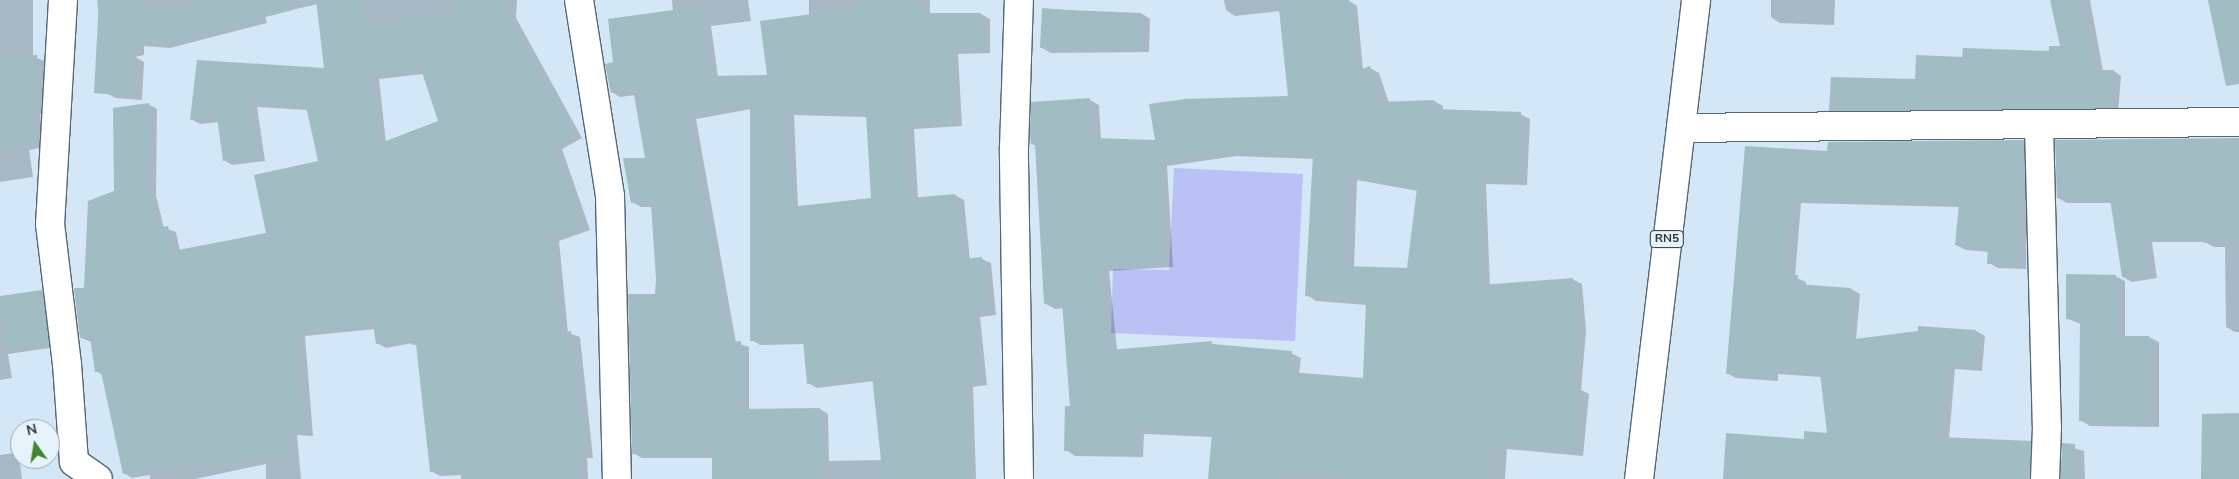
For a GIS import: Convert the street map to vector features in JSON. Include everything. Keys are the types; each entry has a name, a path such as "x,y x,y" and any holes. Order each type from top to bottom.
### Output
{"main road":[{"path":"63,0 50,224 67,364 74,462 98,479"},
{"path":"579,0 610,196 617,479"},
{"path":"1019,0 1014,148 1019,479"},
{"name":"RN5","path":"1639,479 1696,0"},
{"path":"1681,128 2039,127 2239,122"},
{"path":"2039,127 2047,427 2045,479"}],"shaded area":[{"path":"1174,168 1303,174 1295,341 1111,333 1113,269 1169,270"}],"building":[{"path":"99,0 193,6 194,0 292,0 293,10 161,44 136,42 136,51 119,55 135,56 133,96 94,93"},
{"path":"316,0 365,0 365,24 457,12 458,0 509,0 508,12 574,133 554,144 583,226 550,236 560,332 571,331 585,454 579,454 581,479 461,479 461,470 430,472 416,344 412,345 411,338 376,344 373,324 296,332 305,432 289,431 291,452 210,470 208,460 163,471 161,466 123,474 101,372 95,372 90,337 80,338 74,288 84,288 88,201 114,191 113,108 149,103 148,190 157,228 168,226 173,251 266,233 254,175 318,161 306,106 249,103 257,156 223,161 217,117 190,120 197,60 324,68","holes":["421,69 438,121 378,144 371,75"]},
{"path":"857,0 919,2 919,13 981,13 982,49 950,50 954,122 906,125 910,198 955,194 963,259 982,257 988,310 972,312 979,381 965,382 968,479 883,479 872,376 807,384 803,340 750,341 750,104 688,114 729,342 741,341 741,409 820,408 822,479 712,479 712,454 632,454 628,294 655,294 656,279 651,203 631,203 623,158 645,158 633,89 611,93 605,64 613,62 608,19 701,6 710,76 767,75 760,21 857,8","holes":["786,111 866,113 871,198 790,207"]},
{"path":"1278,0 1348,0 1355,72 1370,66 1382,102 1434,100 1434,109 1521,112 1518,180 1477,179 1482,285 1573,278 1578,325 1572,387 1580,388 1574,451 1497,444 1497,450 1491,449 1488,479 1358,479 1276,473 1276,479 1208,479 1212,433 1135,429 1134,452 1064,451 1065,406 1070,406 1062,303 1044,304 1035,144 1031,144 1030,132 1031,102 1090,98 1093,138 1155,140 1149,104 1185,99 1288,96","holes":["1226,152 1313,155 1305,296 1366,301 1363,378 1290,372 1292,351 1212,344 1212,341 1109,350 1100,266 1164,262 1158,162","1348,176 1417,188 1407,268 1345,266"]},
{"path":"2050,0 2080,0 2096,70 2114,70 2110,108 1829,111 1831,77 1915,79 1916,55 1962,57 1963,48 2049,51 2049,46 2060,46"},
{"path":"2208,0 2239,0 2239,84 2226,86"},
{"path":"1042,8 1141,16 1140,47 1040,48"},
{"path":"37,55 40,109 33,110 37,143 0,149 0,57"},
{"path":"2239,138 2239,241 2204,243 2204,238 2144,238 2149,273 2122,277 2110,199 2057,198 2055,140"},
{"path":"2024,140 2025,199 2018,199 2018,264 1987,264 1988,248 1955,245 1959,202 1792,199 1786,275 1798,275 1797,284 1851,288 1847,340 1918,331 1918,326 1976,330 1973,366 1946,365 1939,437 2031,441 2029,479 1723,479 1726,433 1804,439 1804,431 1827,433 1820,373 1769,370 1769,377 1726,374 1745,146 1827,151 1828,142"},
{"path":"2066,274 2116,275 2116,336 2149,336 2149,422 2079,421 2080,320 2066,319"},
{"path":"42,290 49,343 6,349 0,296"},
{"path":"2239,413 2239,479 2201,479 2202,414"},
{"path":"2062,443 2075,444 2076,479 2061,479"}]}
